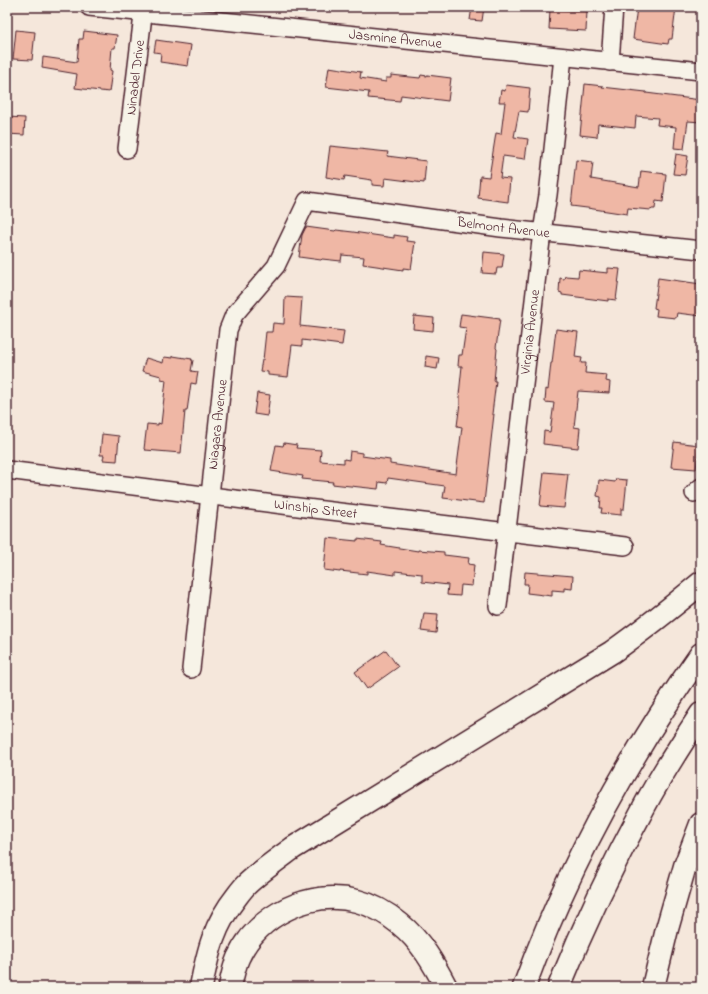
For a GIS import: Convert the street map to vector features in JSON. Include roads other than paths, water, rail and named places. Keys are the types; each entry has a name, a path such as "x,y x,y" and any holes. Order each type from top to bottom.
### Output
{"highway":[{"path":"201,987 211,944 219,922 246,885 264,869 293,848 612,652 662,615 701,583"},
{"path":"524,987 560,898 594,827 633,759 701,654"},
{"path":"559,987 600,892 644,807 672,758 701,714"},
{"path":"653,987 685,866 701,824"},
{"path":"230,987 238,958 246,944 270,919 282,911 298,904 313,900 343,898 358,901 373,907 400,924 415,938 426,952 446,987"},
{"path":"568,987 574,951"}],"street":[{"name":"Jasmine Avenue","path":"89,7 144,10 701,71"},
{"path":"610,62 614,7"},
{"name":"Ninadel Drive","path":"127,149 144,10"},
{"name":"Virginia Avenue","path":"498,606 542,232 548,195 563,57"},
{"name":"Belmont Avenue","path":"307,202 501,228 701,250"},
{"name":"Niagara Avenue","path":"191,669 228,330 234,316 276,266 307,202"},
{"name":"Winship Street","path":"7,470 506,533 625,546"}]}
